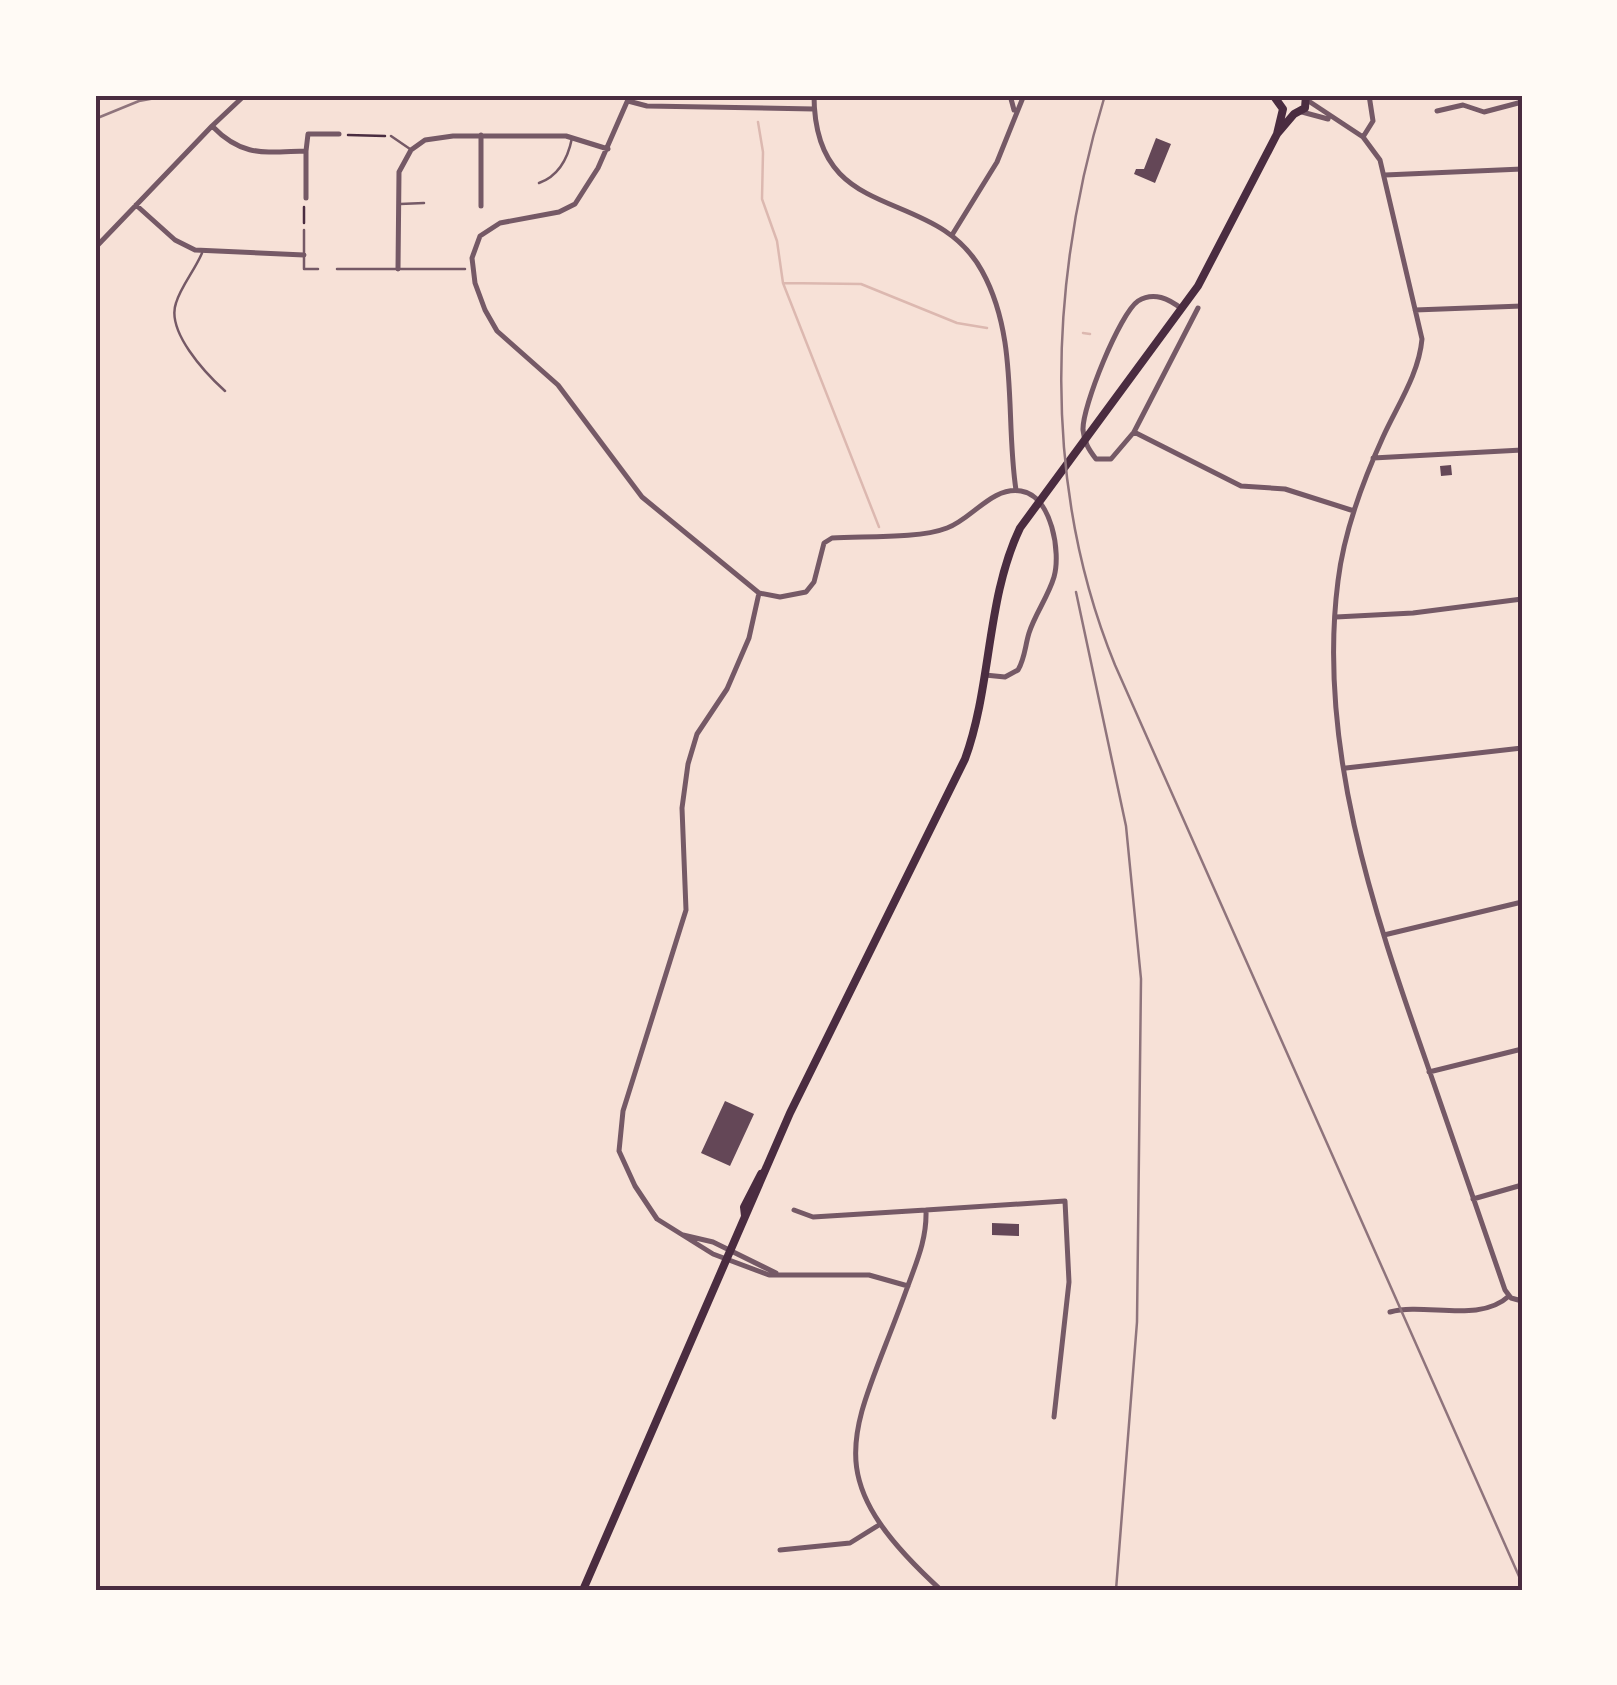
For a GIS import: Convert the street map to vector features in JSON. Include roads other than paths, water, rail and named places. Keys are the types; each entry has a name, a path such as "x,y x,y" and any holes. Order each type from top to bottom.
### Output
{"main road":[{"path":"583,1590 764,1172 958,775 990,675 1006,568 1020,528 1182,309 1210,267 1277,134 1307,98"},
{"path":"1279,100 1298,113"},
{"path":"1277,134 1279,100"}],"street":[{"path":"95,248 246,95"},
{"path":"814,95 822,149 845,180 952,235 983,272 997,310 1010,382 1016,490"},
{"path":"1010,95 1015,113"},
{"path":"952,235 996,162 1024,95"},
{"path":"1362,137 1373,120 1369,95"},
{"path":"814,109 646,106 629,98 589,184 569,208 500,222 480,236 472,266 482,304 498,331 558,385 642,497 760,593 780,597 806,592 814,582 828,539 945,529 1000,494 1016,490 1030,494 1043,507 1056,566 1021,665 1010,676 990,675"},
{"path":"1307,98 1362,137 1376,154 1385,175 1422,339 1420,354 1373,458 1342,556 1335,617 1338,708 1354,818 1383,936 1510,1297"},
{"path":"1437,111 1463,105 1484,112 1522,102"},
{"path":"1298,113 1333,120"},
{"path":"212,126 240,149 306,152"},
{"path":"306,198 308,134 339,134"},
{"path":"481,135 481,206"},
{"path":"398,269 399,172 411,150 432,138 572,137 608,149"},
{"path":"1385,175 1522,169"},
{"path":"136,204 175,240 202,252 304,255"},
{"path":"1182,309 1162,297 1148,297 1136,302 1125,317 1090,392 1083,434 1096,458 1108,460 1115,456 1134,432 1198,308"},
{"path":"1415,310 1522,306"},
{"path":"1134,432 1241,486 1275,486 1354,511"},
{"path":"1373,458 1522,450"},
{"path":"760,593 750,636 727,689 697,734 688,764 682,808 687,886 684,924 619,1132 619,1151 634,1186 657,1219 725,1261 758,1272 869,1275 908,1286"},
{"path":"1335,617 1413,613 1522,599"},
{"path":"1346,768 1522,748"},
{"path":"1383,936 1522,902"},
{"path":"1429,1072 1522,1049"},
{"path":"1473,1199 1522,1185"},
{"path":"794,1210 813,1216 1065,1201 1068,1282 1054,1417"},
{"path":"926,1210 922,1251 862,1411 854,1444 856,1479 879,1525 942,1590"},
{"path":"682,1235 730,1249 776,1273"},
{"path":"1390,1312 1424,1308 1444,1313 1494,1305 1510,1297 1522,1301"},
{"path":"780,1550 850,1543 879,1525"}],"lane":[{"path":"391,136 411,150"},
{"path":"539,183 562,166 572,137"},
{"path":"304,207 306,198"},
{"path":"398,204 424,203"},
{"path":"304,230 304,269 318,269"},
{"path":"202,252 176,301 174,322 193,359 224,391"},
{"path":"337,269 465,270"}],"waterway":[{"path":"758,122 763,152 762,199 777,241 783,283 879,527"},
{"path":"783,283 861,284 957,323 987,328"},
{"path":"1083,333 1090,334"}],"railway":[{"path":"95,119 139,101 172,95"},
{"path":"580,95 724,95"},
{"path":"1105,95 1086,165 1073,236 1064,308 1061,381 1074,525 1091,596 1115,665 1522,1583"},
{"path":"1076,592 1126,826 1141,979 1137,1322 1116,1590"}]}
